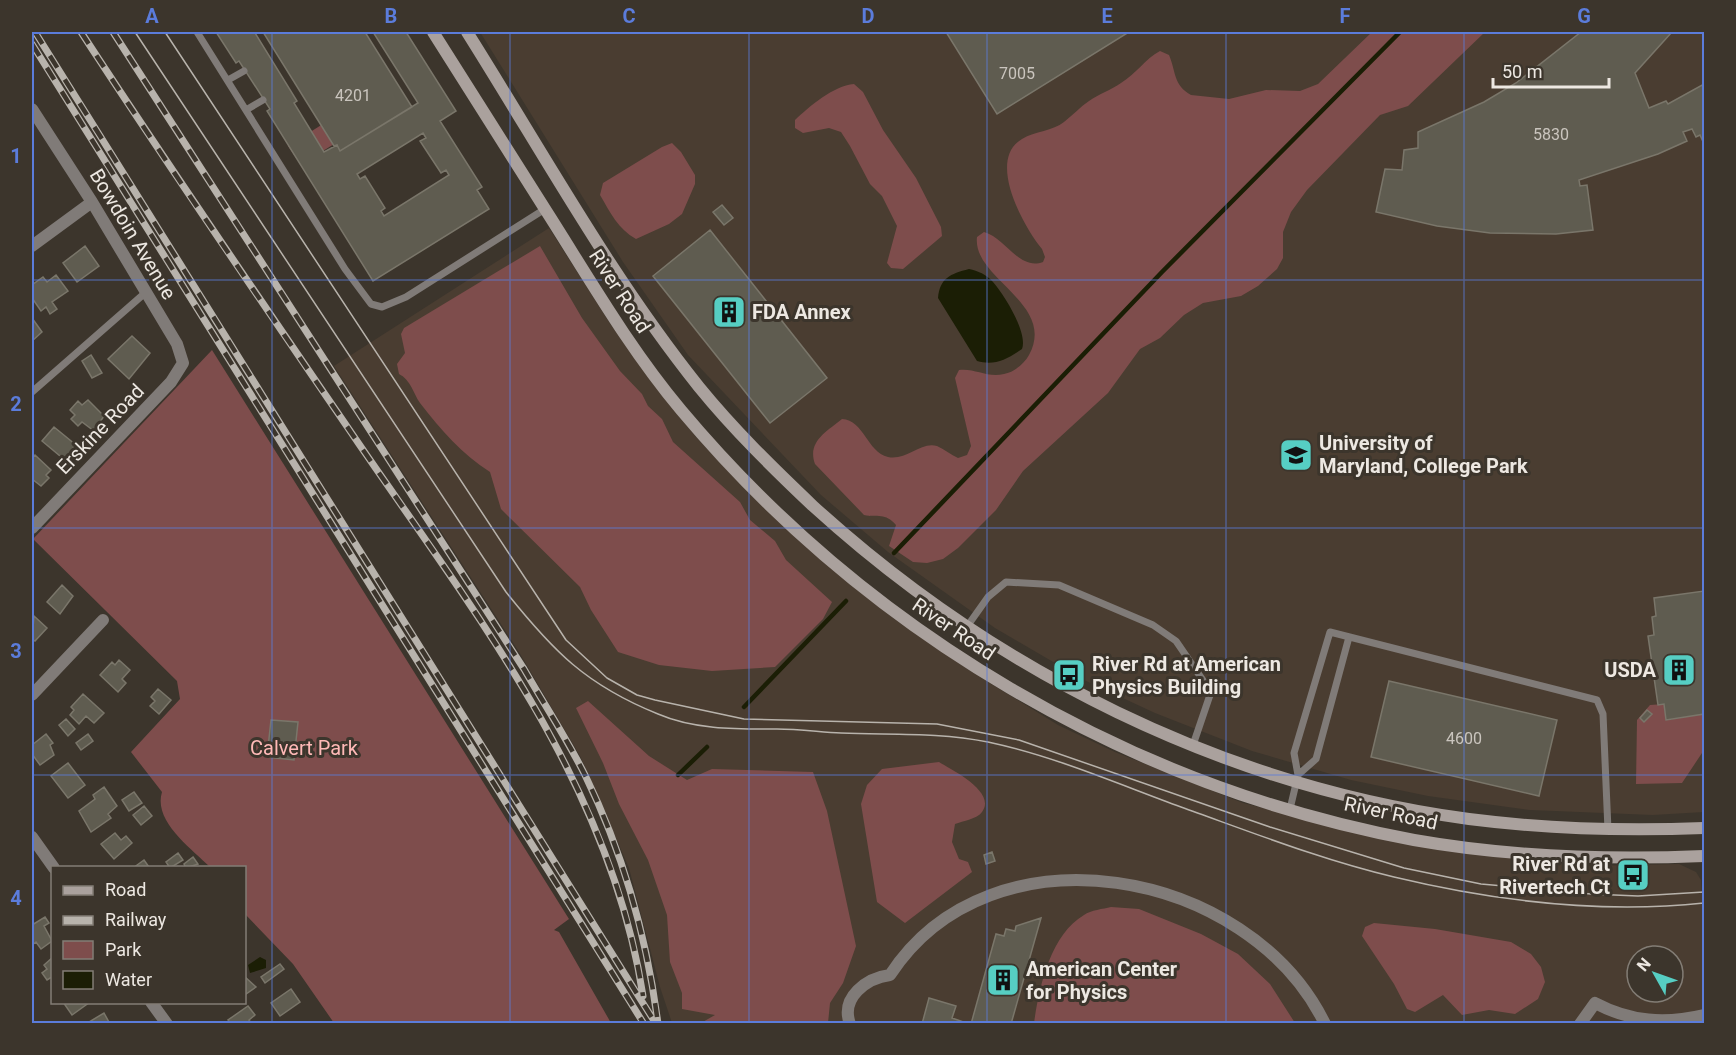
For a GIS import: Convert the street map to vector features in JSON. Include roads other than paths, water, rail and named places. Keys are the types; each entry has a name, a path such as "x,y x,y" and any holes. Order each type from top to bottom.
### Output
{"street":[{"name":"River Road","path":"433,32 617,324 679,408 776,510 875,598 975,668 1030,701 1101,738 1179,771 1290,809 1413,839 1481,850 1603,858 1704,856"},
{"name":"River Road","path":"467,32 634,298 701,389 767,462 838,528 886,569 966,628 1077,693 1193,745 1349,796 1469,819 1608,830 1704,828"},
{"name":"Bowdoin Avenue","path":"32,110 92,202 181,354 183,363 171,382"},
{"path":"32,246 92,202"},
{"name":"Erskine Road","path":"32,528 171,382"},
{"path":"32,696 103,620"},
{"path":"32,837 53,866"},
{"path":"849,1023 847,1016 855,991 877,977 890,975 912,947 946,918 983,899 1013,889 1080,880 1119,883 1153,890 1189,901 1225,919 1264,945 1284,964 1303,987 1324,1023"},
{"path":"1581,1023 1595,1003 1641,1020 1660,1022 1704,1015"},
{"path":"152,1004 166,1023"}],"lane":[{"path":"197,32 345,269 371,304 382,307 406,297 545,209"},
{"path":"228,80 244,70"},
{"path":"246,110 263,100"},
{"path":"32,393 145,293"},
{"path":"966,628 988,597 1006,582 1059,585 1153,625 1176,641 1211,692 1193,745"},
{"path":"1290,809 1298,778 1294,753 1330,632 1598,700 1603,714 1608,830"},
{"path":"1298,778 1316,759 1349,637"}],"water":[{"path":"969,269 982,273 993,282 1019,324 1023,342 1022,349 1001,361 990,363 977,361 938,298 941,286 947,278"},
{"path":"260,957 266,960 266,968 250,973 248,965"}],"waterway":[{"path":"894,553 1162,272 1400,32"},
{"path":"744,707 846,601"},
{"path":"678,775 707,747"}],"tram line":[{"path":"135,32 506,592 556,649 610,691 658,714 702,726 933,735 988,742 1061,763 1313,854 1394,877 1470,893 1587,906 1626,907 1704,903"},
{"path":"165,32 566,640 607,678 637,695 744,719 937,724 1019,740 1270,827 1404,868 1481,884 1638,896 1704,892"}],"railway":[{"path":"35,32 656,1024"},
{"path":"81,32 218,238 449,573 533,705 570,774 602,845 626,919 643,996"},
{"path":"113,32 524,669 571,748 599,805 632,896 647,960 658,1024"},
{"path":"32,44 644,1024"}],"place":[{"name":"FDA Annex","path":"729,312"},
{"name":"University of Maryland, College Park","path":"1296,455"},
{"name":"USDA","path":"1679,670"},
{"name":"River Rd at American Physics Building","path":"1069,675"},
{"name":"River Rd at Rivertech Ct","path":"1633,875"},
{"name":"American Center for Physics","path":"1003,980"}],"park label":[{"name":"Calvert Park","path":"304,748"}]}
